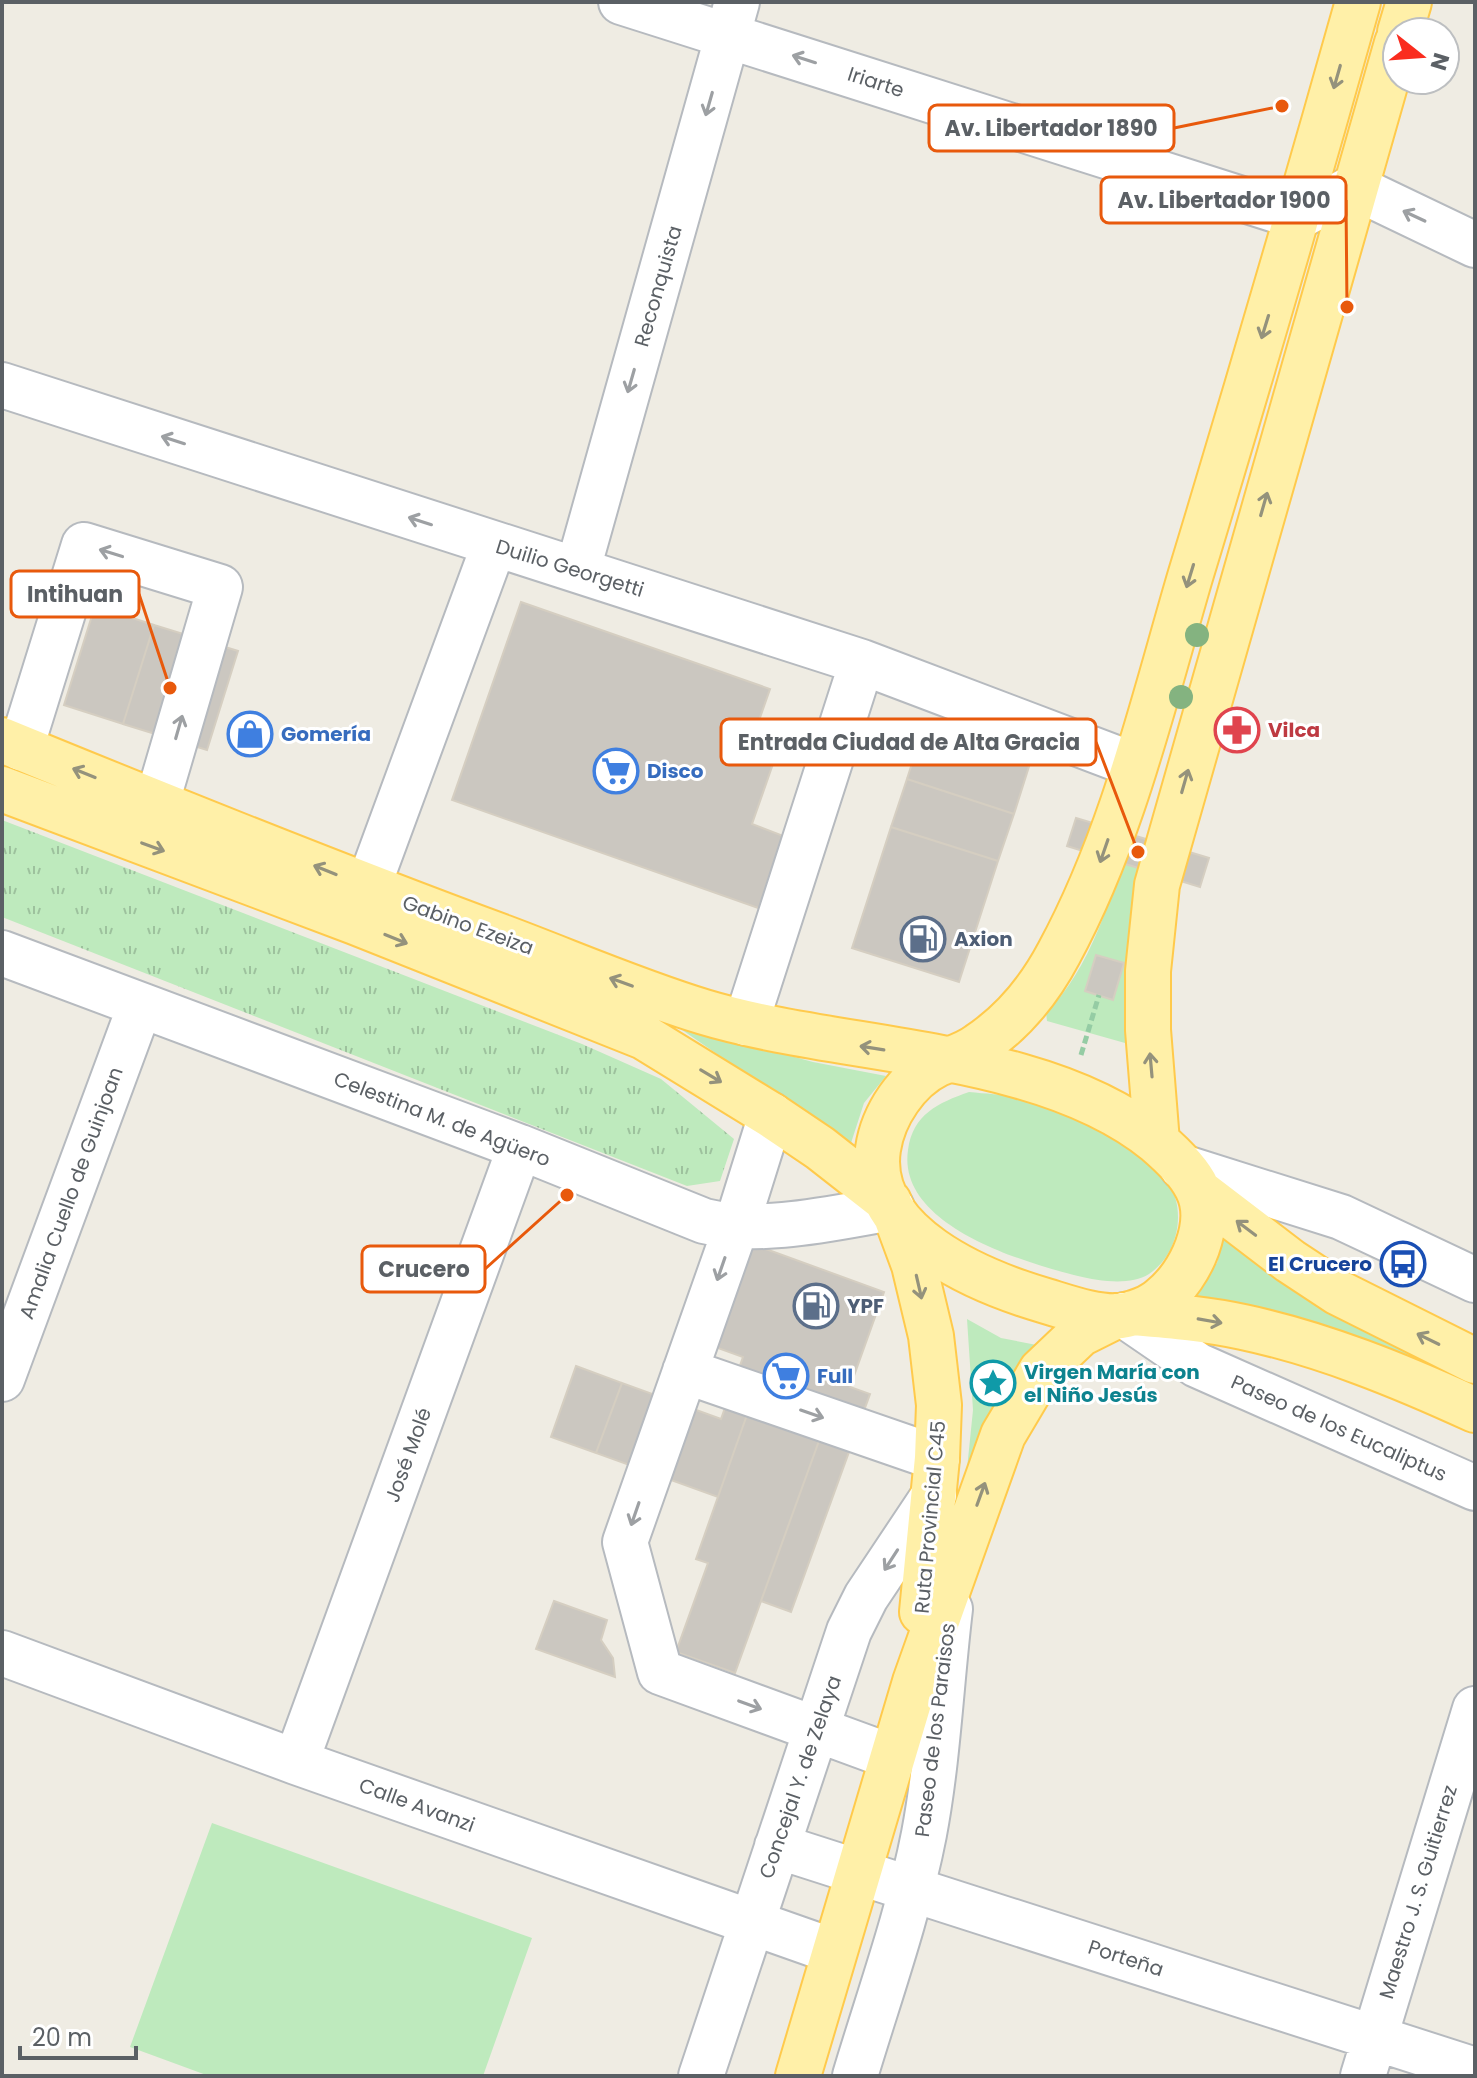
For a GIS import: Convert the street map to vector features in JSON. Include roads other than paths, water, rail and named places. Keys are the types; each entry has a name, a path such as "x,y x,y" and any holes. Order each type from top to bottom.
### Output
{"main road":[{"path":"1358,2 1298,217 1134,765 1096,875 1054,962 1030,997 1004,1026 965,1054 925,1072 908,1085 883,1130 877,1158 882,1185 892,1208 921,1241 975,1275 1054,1304 1124,1315 1211,1321 1299,1341 1407,1379 1475,1410"},
{"path":"1124,1315 1155,1304 1168,1293 1188,1267 1202,1229 1180,1168 1148,1030 1148,971 1157,885 1381,96"},
{"name":"Gabino Ezeiza","path":"11,744 368,887 673,1001 746,1023 949,1060"},
{"name":"Gabino Ezeiza","path":"2,789 369,928 644,1037 711,1076 820,1148 892,1208"},
{"path":"949,1060 1023,1078 1100,1106 1180,1168 1290,1261 1337,1292 1475,1361"},
{"name":"Ruta Provincial C45","path":"892,1208 914,1265 931,1336 939,1405 936,1477 915,1682"},
{"name":"Ruta Provincial C45","path":"798,2076 915,1682 1003,1435 1041,1371 1080,1334 1124,1315"}],"street":[{"name":"Iriarte","path":"621,2 733,18 1298,217"},
{"name":"Reconquista","path":"578,569 733,18"},
{"path":"1298,217 1354,187 1475,245"},
{"name":"Duilio Georgetti","path":"2,385 862,662 1134,765"},
{"path":"11,744 84,545 220,587 157,802"},
{"path":"368,887 494,545"},
{"path":"746,1023 862,662"},
{"name":"Celestina M. de Agüero","path":"2,953 520,1147 704,1221 736,1227 835,1218 892,1208"},
{"name":"Amalia Cuello de Guinjoan","path":"2,1379 140,1006"},
{"path":"771,1115 736,1227 625,1542 660,1672 892,1757"},
{"name":"José Molé","path":"296,1762 520,1147"},
{"path":"1180,1168 1341,1217 1475,1280"},
{"name":"Paseo de los Eucaliptus","path":"1124,1315 1197,1365 1475,1488"},
{"path":"685,1371 936,1477"},
{"name":"Concejal Y. de Zelaya","path":"701,2076 849,1631 860,1608 915,1521 936,1477"},
{"name":"Paseo de los Paraisos","path":"855,2076 912,1889 933,1783 955,1567"},
{"name":"Calle Avanzi","path":"2,1653 296,1762 833,1951"},
{"name":"Maestro J. S. Guitierrez","path":"1374,2063 1475,1709"},
{"name":"Porteña","path":"777,1846 912,1889 1374,2063 1475,2070"}],"place":[{"name":"Av. Libertador 1890","path":"1282,106"},
{"name":"Av. Libertador 1900","path":"1347,307"},
{"name":"Intihuan","path":"170,688"},
{"name":"Vilca","path":"1237,730"},
{"name":"Gomería","path":"250,734"},
{"name":"Disco","path":"616,771"},
{"name":"Entrada Ciudad de Alta Gracia","path":"1138,852"},
{"name":"Axion","path":"923,939"},
{"name":"Crucero","path":"567,1195"},
{"name":"El Crucero","path":"1403,1264"},
{"name":"YPF","path":"816,1306"},
{"name":"Full","path":"786,1376"},
{"name":"Virgen María con el Niño Jesús","path":"993,1383"}]}
